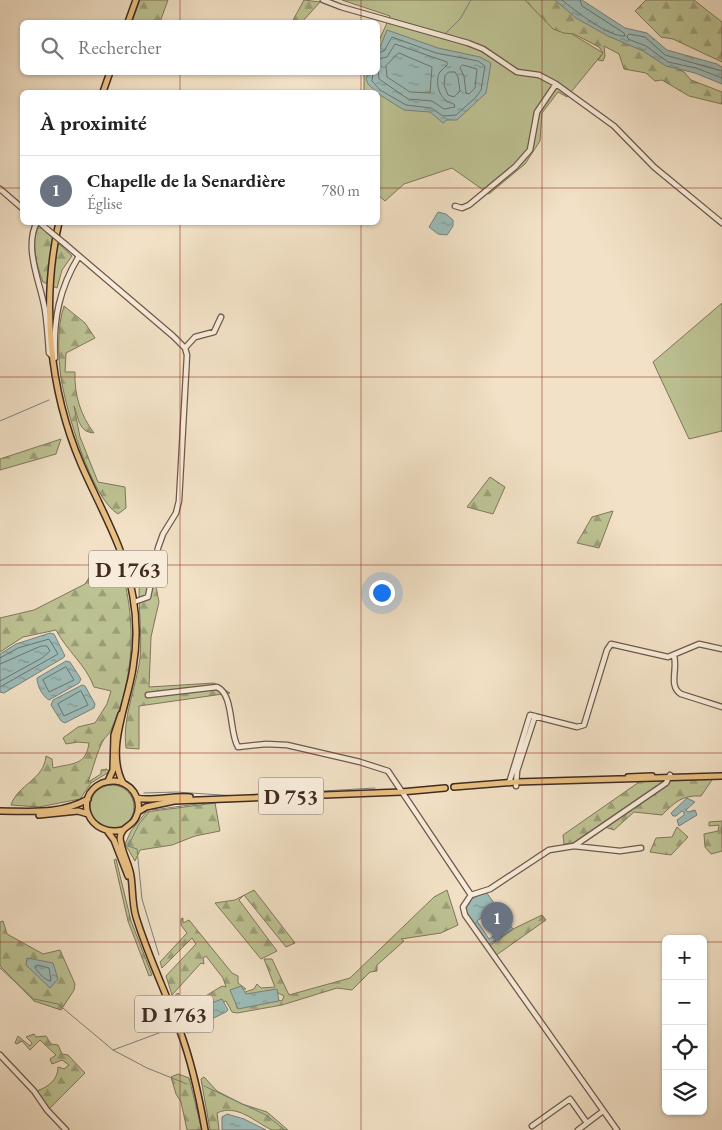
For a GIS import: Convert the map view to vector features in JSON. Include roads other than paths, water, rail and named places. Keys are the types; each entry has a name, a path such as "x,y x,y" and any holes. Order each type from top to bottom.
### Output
{"main road":[{"path":"129,20 136,0"},
{"path":"103,90 109,75"},
{"name":"D 1763","path":"59,225 51,280 52,356 60,400 73,443 118,541 126,563 134,602 136,646 128,697 118,742 119,771 123,783"},
{"name":"D 1763","path":"108,781 113,770 114,735 128,697"},
{"name":"D 753","path":"138,812 146,807 174,800 213,800 722,774"},
{"path":"22,812 58,810 76,805 88,799 95,788 108,781 123,783 134,792 137,798 138,812 134,820 123,830 108,832 95,825 88,814 88,799"},
{"name":"D 753","path":"454,788 516,784"},
{"name":"D 753","path":"137,798 146,800 177,796 213,800"},
{"path":"0,811 52,815 78,811 88,814"},
{"name":"D 1763","path":"123,830 121,844 129,866 133,901"},
{"name":"D 1763","path":"108,832 114,840 125,865 136,918 186,1048 205,1130"}],"street":[{"path":"323,0 341,8 468,43 483,49 516,72 539,75 556,84 610,122 654,167 722,223"},
{"path":"455,206 462,208 469,205 515,167 530,150 537,112 556,84"},
{"path":"0,189 20,206"},
{"path":"37,225 33,233 34,259 45,311 49,353 52,356"},
{"path":"42,225 185,348 187,355 179,501 176,513 163,534 158,548 152,586 148,597 134,602"},
{"path":"54,364 54,324 60,297 79,256"},
{"path":"185,348 195,337 214,332 221,317"},
{"path":"509,783 530,715 577,727 584,725 607,650 611,644 664,656 674,656 699,644 722,650"},
{"path":"674,656 677,666 673,683 678,693 722,707"},
{"path":"148,695 221,689 227,699 238,747 266,744 287,745 360,762 388,771 471,894"},
{"path":"516,784 517,771 535,716"},
{"path":"574,846 666,783 670,777"},
{"path":"617,1130 465,915 463,907 471,894 490,889 558,846 611,850 641,848"},
{"path":"0,1055 34,1091 47,1110 66,1130"},
{"path":"532,1126 570,1099 587,1123"},
{"path":"579,1130 603,1111"}],"water":[{"path":"555,0 582,0 625,28 647,33 667,50 717,64 722,67 722,84 695,73 666,66 643,51 608,36 576,18"},
{"path":"387,30 438,48 480,57 491,63 486,93 457,120 447,120 443,123 430,112 404,110 380,95 380,90 375,90 366,79 367,75 380,75 380,47"},
{"path":"438,212 446,214 453,220 453,226 447,235 438,234 429,227"},
{"path":"50,633 54,634 65,656 4,693 0,692 0,654 16,644"},
{"path":"66,661 70,662 81,679 79,683 49,700 40,690 37,678"},
{"path":"82,685 85,686 95,704 94,708 65,723 61,721 51,705 53,700"},
{"path":"687,798 695,802 686,810 688,812 695,810 697,815 679,826 677,820 684,815 684,812 682,811 676,816 673,816 671,813"},
{"path":"486,892 513,929 488,945 464,908 469,900","holes":["493,910 505,928 489,939 477,921"]},
{"path":"27,958 53,963 58,979 50,988 26,965"},
{"path":"241,986 246,994 277,989 279,1001 238,1009 230,990"},
{"path":"222,999 228,1010 226,1012 195,1027 190,1026 185,1011 188,1008 206,1005"},
{"path":"227,1114 244,1119 266,1130 222,1130 222,1117"}],"waterway":[{"path":"445,34 460,19 471,0"},
{"path":"0,421 49,400"},
{"path":"144,793 176,792 237,796 375,788"},
{"path":"207,803 248,801"},
{"path":"152,810 205,803"},
{"path":"149,812 139,824 128,846 137,849 142,899 159,955"},
{"path":"0,968 34,999 58,1004 113,1050 167,1030"},
{"path":"113,1050 147,1068 187,1084"},
{"path":"204,1086 266,1115 285,1130"}],"place":[{"name":"Chapelle de la Senardière","path":"497,943"}]}
